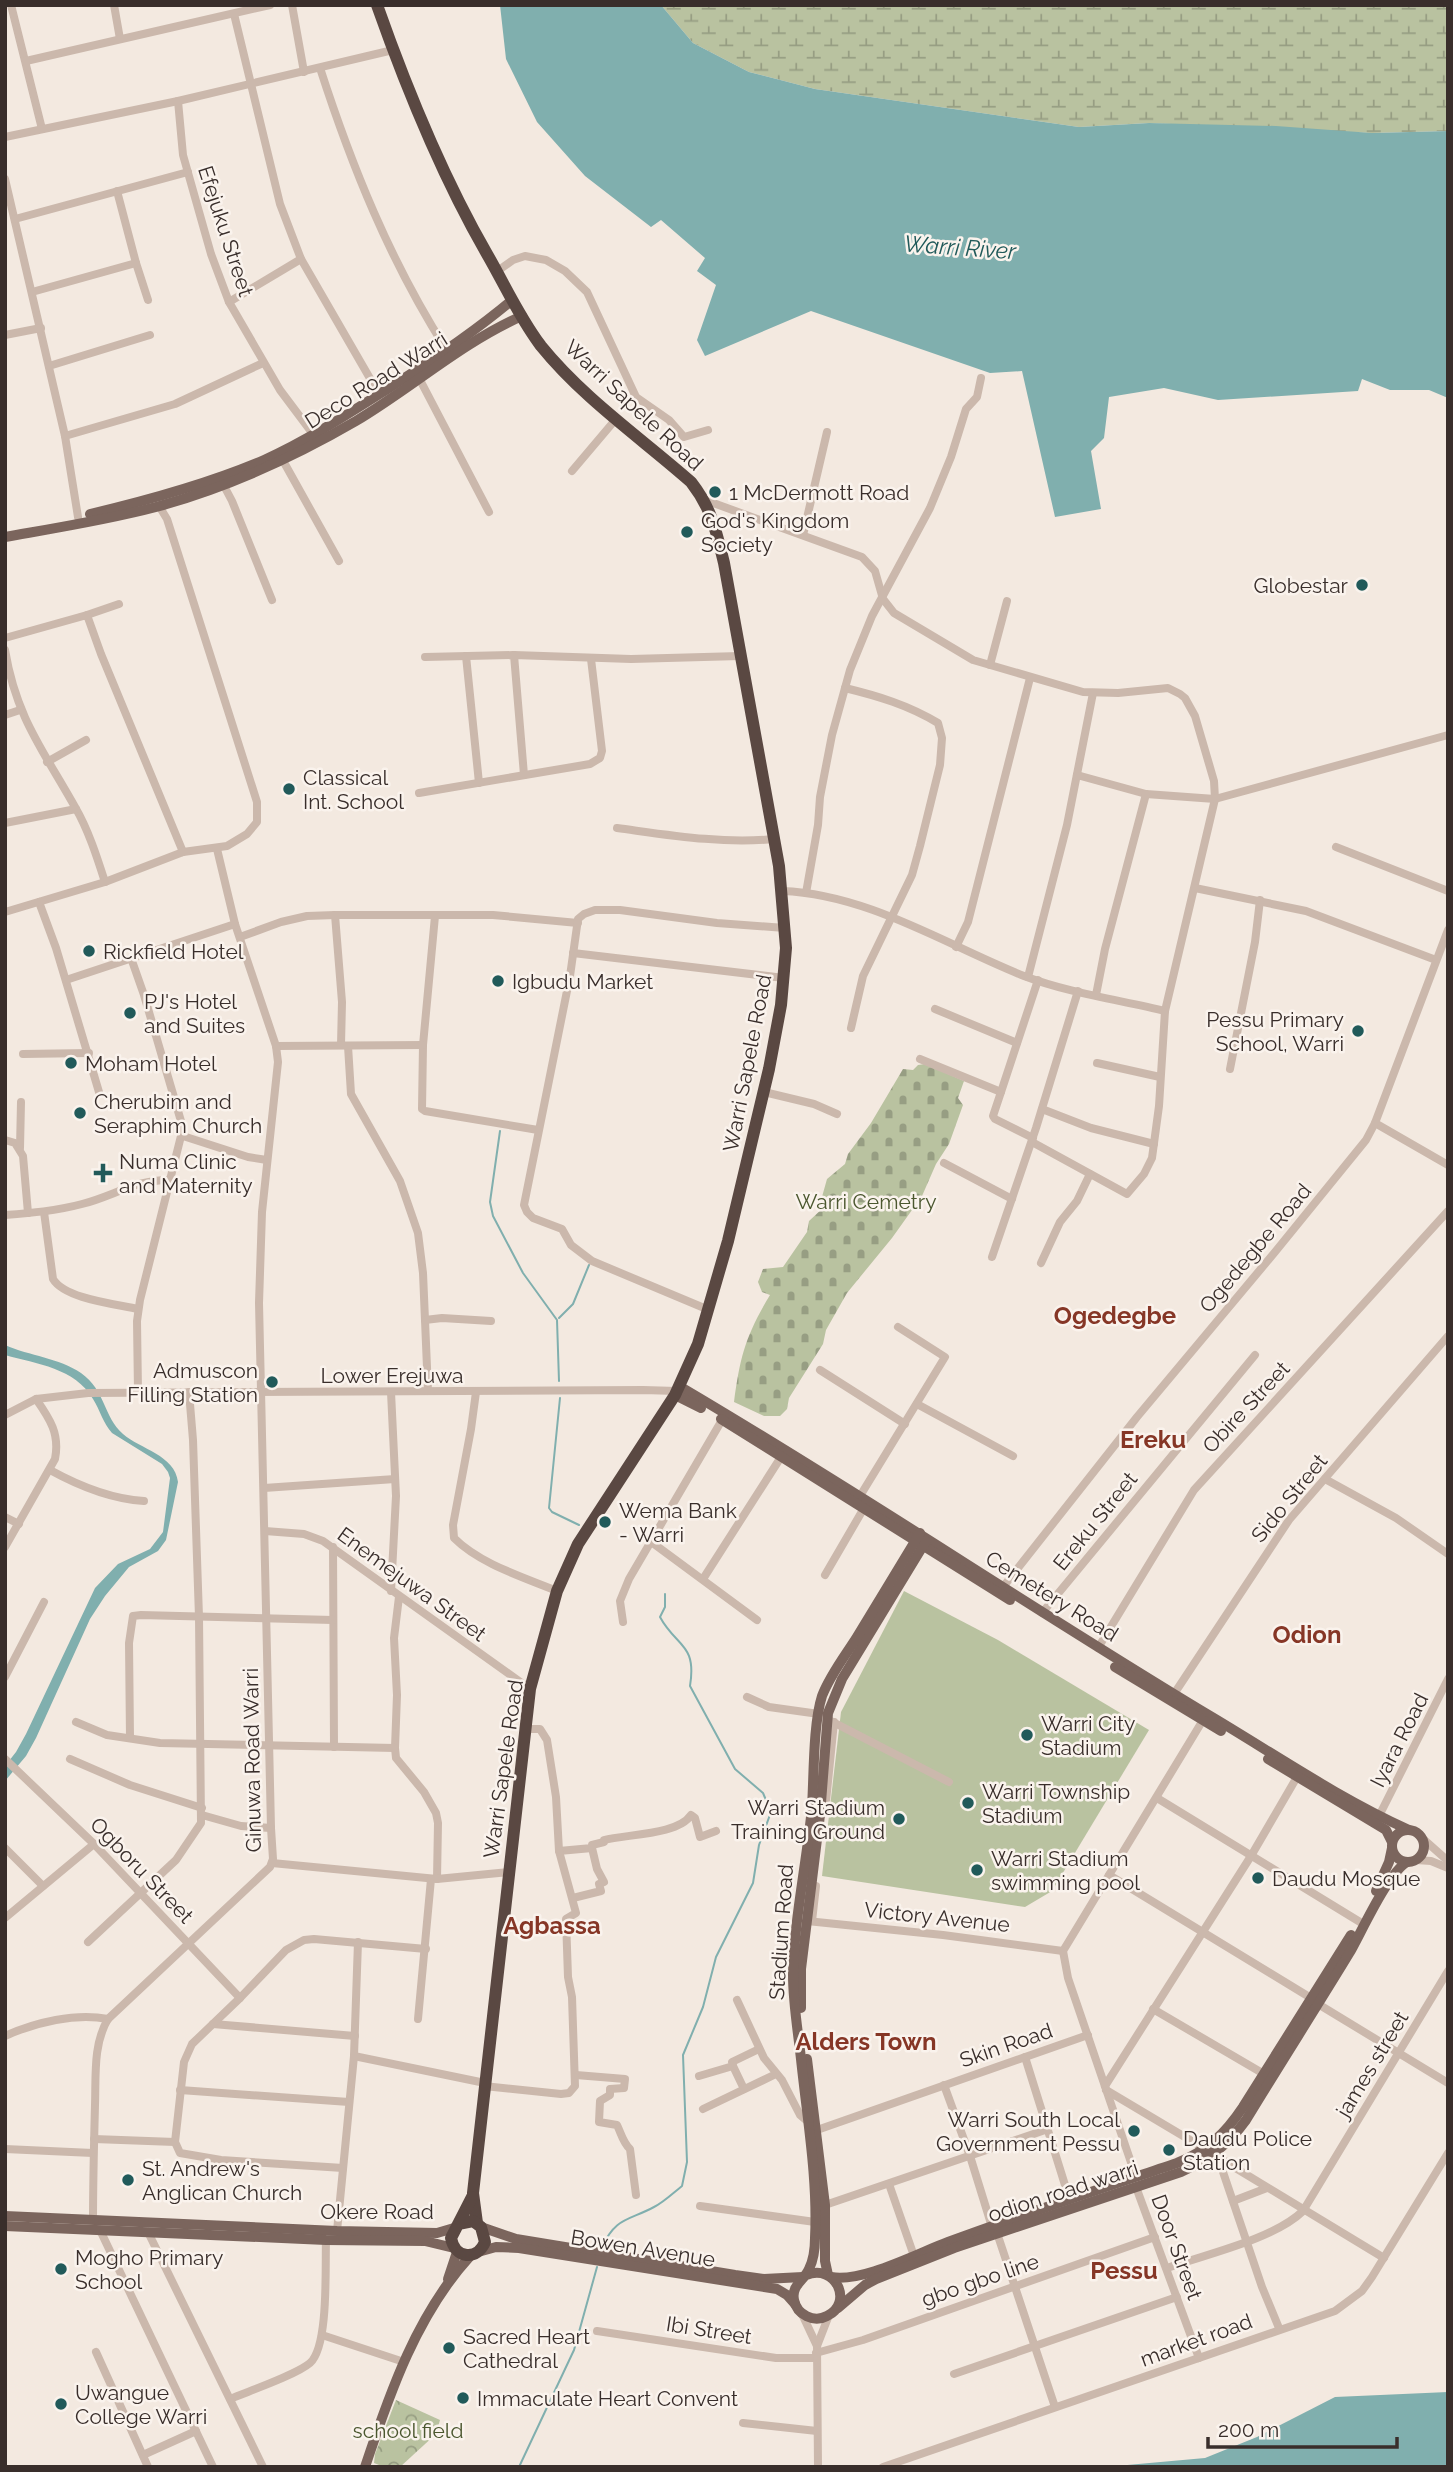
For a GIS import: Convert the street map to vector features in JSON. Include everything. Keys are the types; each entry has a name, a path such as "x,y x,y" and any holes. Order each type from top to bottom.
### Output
{"highway":[{"name":"Warri Sapele Road","path":"377,5 393,50 468,220 511,301 541,345 564,371 684,476 705,500 724,563 774,839 785,928 784,978 777,1032 709,1310 677,1391 634,1461 587,1528 557,1591 530,1689 473,2193 479,2225"},
{"name":"Warri Sapele Road","path":"456,2226 473,2193"},
{"path":"468,2221 479,2225 485,2242 475,2254 464,2255 455,2250 451,2238 456,2226 468,2221"}],"main road":[{"name":"Deco Road Warri","path":"5,530 78,517 167,495 281,456 446,349 511,301"},
{"name":"Deco Road Warri","path":"5,537 159,506 223,484 355,421 488,332 522,316"},
{"name":"Cemetery Road","path":"677,1391 780,1457 1003,1587 1174,1694 1380,1816 1409,1830"},
{"name":"Cemetery Road","path":"677,1391 860,1496 922,1540 1203,1720 1386,1830 1392,1845"},
{"name":"Stadium Road","path":"830,2276 825,2261 825,2205 801,2016 801,1969 810,1921 820,1815 826,1718 822,1696 832,1676 922,1540"},
{"name":"Stadium Road","path":"804,2276 813,2257 815,2222 793,1971 809,1832 826,1718"},
{"path":"1409,1830 1421,1837 1423,1847 1411,1861 1398,1859 1392,1845 1398,1833 1409,1830"},
{"name":"odion road warri","path":"833,2312 876,2279 995,2230 1070,2200 1181,2172 1215,2155 1237,2133 1315,2001 1385,1872 1392,1845"},
{"name":"odion road warri","path":"1215,2155 1224,2134 1315,2001 1391,1878 1401,1865 1411,1861"},
{"name":"odion road warri","path":"830,2276 845,2279 862,2276 1136,2182"},
{"name":"Okere Road","path":"5,2216 337,2231 437,2233 456,2226"},
{"name":"Bowen Avenue","path":"479,2225 516,2239 735,2275 764,2279 804,2276"},
{"name":"Okere Road","path":"5,2226 326,2240 425,2241 455,2250"},
{"name":"Bowen Avenue","path":"475,2254 496,2247 519,2248 777,2289 787,2295 799,2309"},
{"path":"366,2467 404,2362 448,2281 455,2250"},
{"path":"448,2281 475,2254"},
{"path":"817,2272 830,2276 840,2292 833,2312 815,2319 799,2309 794,2293 804,2276 817,2272"}],"street":[{"path":"11,5 42,129"},
{"path":"114,5 120,39"},
{"path":"26,61 270,5"},
{"path":"292,5 304,72"},
{"path":"234,14 280,204 301,258 379,394"},
{"path":"5,138 393,50"},
{"path":"320,68 343,141 394,259 446,349"},
{"name":"Efejuku Street","path":"178,100 183,155 211,254 229,302 263,363 313,434"},
{"path":"15,219 188,172"},
{"path":"5,179 65,436 78,517"},
{"path":"117,191 148,300"},
{"path":"496,272 513,260 525,256 546,260 565,271 587,292 636,397 656,409 684,438 708,429"},
{"path":"229,302 301,258"},
{"path":"32,292 136,264"},
{"path":"5,335 41,328"},
{"path":"49,366 150,335"},
{"path":"65,436 175,404 263,363"},
{"path":"419,378 489,512"},
{"path":"806,893 820,797 832,735 845,688 868,626 930,508 967,410 976,397 981,378"},
{"path":"572,471 616,419"},
{"path":"803,535 828,432"},
{"path":"281,456 339,561"},
{"path":"223,484 272,600"},
{"path":"705,500 862,558 874,570 883,599 894,613 973,660 1030,678 1093,693 1168,688 1185,698 1195,716 1214,781 1215,799 1165,1011 1152,1158 1144,1174 1128,1193 1090,1174 993,1116 1038,980"},
{"path":"5,912 105,882 183,852 217,849 239,839 257,822 257,802 167,519 159,506"},
{"path":"990,666 1007,601"},
{"path":"5,638 118,604"},
{"path":"87,615 183,852"},
{"path":"5,650 20,710 47,762 76,809 105,882"},
{"path":"425,657 514,655 591,659 740,656"},
{"path":"514,655 524,775"},
{"path":"466,656 479,783"},
{"path":"419,793 590,764 600,758 602,751 591,659"},
{"path":"956,947 968,922 1030,678"},
{"path":"845,688 909,707 938,723 941,729 940,765 912,875 863,976 851,1028"},
{"path":"1028,977 1049,899 1093,693"},
{"path":"5,715 20,710"},
{"path":"1077,775 1146,794 1215,799 1448,735"},
{"path":"47,762 86,740"},
{"path":"1096,995 1105,949 1146,794"},
{"path":"5,823 76,809"},
{"path":"617,828 688,838 746,842 774,839"},
{"path":"1336,848 1448,891"},
{"name":"Ginuwa Road Warri","path":"93,2220 98,2049 103,2029 108,2020 272,1863 260,1255 267,1160 278,1076 276,1046 235,924 217,849"},
{"path":"1195,888 1306,911 1436,960"},
{"path":"782,891 850,902 1028,977 1165,1011"},
{"path":"1230,1069 1255,942 1260,900"},
{"path":"39,902 66,980 99,1092"},
{"path":"709,1310 592,1261 571,1245 562,1229 533,1217 524,1205 578,923 584,914 595,910 620,910 717,923 785,928"},
{"path":"335,915 344,1045 351,1094 400,1181 418,1233 423,1272 428,1391"},
{"path":"240,937 307,916 493,915 578,923"},
{"path":"435,916 424,1045 423,1111 538,1130"},
{"path":"66,980 235,924"},
{"name":"Ogedegbe Road","path":"1003,1587 1137,1418 1366,1140 1375,1123 1448,930"},
{"path":"573,953 784,978"},
{"path":"131,958 145,995 183,1128 138,1309 138,1392"},
{"path":"992,1257 1078,991"},
{"path":"935,1009 1017,1044"},
{"path":"276,1046 424,1045"},
{"path":"23,1054 89,1053"},
{"path":"920,1059 1001,1092"},
{"path":"1097,1063 1160,1077"},
{"path":"764,1092 814,1104 837,1114"},
{"path":"21,1102 20,1148 28,1213"},
{"path":"1042,1109 1091,1128 1154,1144"},
{"path":"1375,1123 1448,1166"},
{"path":"183,1136 248,1157 267,1160"},
{"path":"5,1140 20,1148"},
{"path":"944,1163 1012,1199"},
{"path":"1041,1263 1060,1222 1077,1201 1090,1174"},
{"path":"5,1215 44,1212 85,1203 131,1184 154,1179 171,1180"},
{"path":"44,1212 52,1279 57,1286 94,1300 138,1309"},
{"name":"Obire Street","path":"1098,1648 1194,1490 1448,1212"},
{"path":"425,1320 442,1318 491,1321"},
{"path":"860,1496 945,1357 898,1327"},
{"name":"Sido Street","path":"1174,1694 1289,1520 1448,1336"},
{"name":"Ereku Street","path":"1042,1613 1255,1355"},
{"path":"820,1370 905,1424"},
{"name":"Lower Erejuwa","path":"36,1399 88,1393 138,1392 262,1394 677,1391"},
{"path":"88,1942 184,1849 198,1830 202,1812 194,1440 190,1392"},
{"path":"390,1591 395,1544 391,1392"},
{"path":"475,1392 453,1525 454,1538 469,1551 490,1562 557,1591"},
{"path":"5,1415 36,1399 55,1429 57,1438 55,1460 5,1547"},
{"path":"917,1404 1013,1456"},
{"path":"623,1622 620,1601 623,1592 722,1420"},
{"path":"703,1579 780,1457"},
{"path":"50,1470 92,1490 127,1500 144,1501"},
{"path":"264,1488 395,1479"},
{"path":"1325,1479 1396,1518 1448,1554"},
{"path":"825,1575 864,1508"},
{"path":"5,1517 19,1524"},
{"name":"Enemejuwa Street","path":"265,1531 304,1534 333,1547 390,1591 530,1689"},
{"path":"650,1541 757,1620"},
{"path":"333,1547 334,1747"},
{"path":"400,1597 394,1638 397,1695 394,1748 396,1758 424,1792 436,1813 438,1823 418,2019"},
{"path":"5,1677 44,1602"},
{"path":"130,1738 129,1633 133,1616 334,1620"},
{"name":"Iyara Road","path":"1380,1816 1448,1679"},
{"path":"747,1697 769,1707 826,1718 949,1782"},
{"path":"1063,1951 1203,1720"},
{"path":"75,1722 107,1735 160,1743 394,1748"},
{"path":"354,2056 484,2085 561,2094 572,2090 576,2075 566,1919 576,1913 559,1852 555,1789 547,1740 540,1729 524,1729"},
{"path":"70,1759 130,1785 241,1826 271,1828"},
{"name":"Ogboru Street","path":"6,1760 94,1844 240,1998"},
{"path":"1297,1777 1251,1856 1106,2088 1303,2211 1384,2258"},
{"path":"1157,1798 1360,1922"},
{"path":"559,1852 592,1848 592,1845 622,1835 674,1827 687,1821 691,1815 695,1818 700,1836 716,1831"},
{"path":"1421,1837 1448,1861"},
{"path":"5,1918 94,1844"},
{"path":"5,1848 43,1886"},
{"path":"573,1898 601,1891 599,1884 604,1882 597,1869 592,1848"},
{"path":"1411,1861 1431,1861 1448,1868"},
{"path":"272,1863 434,1879 509,1872"},
{"path":"1109,1875 1448,2083"},
{"name":"Victory Avenue","path":"810,1921 956,1936 1063,1951"},
{"path":"343,2168 221,2160 180,2153 175,2142 186,2055 201,2033 240,1998 286,1950 297,1943 314,1940 358,1942 426,1949"},
{"path":"337,2231 354,2056 358,1942"},
{"name":"Door Street","path":"1063,1951 1068,1978 1136,2182 1199,2358"},
{"name":"james street","path":"1303,2211 1448,1971"},
{"path":"737,2000 759,2049 782,2080 800,2115 807,2121"},
{"path":"1153,2009 1264,2074"},
{"path":"5,2036 22,2028 54,2021 98,2018 108,2020"},
{"path":"213,2024 355,2036"},
{"name":"Skin Road","path":"817,2130 1088,2035"},
{"path":"744,2089 732,2062 759,2049"},
{"path":"1025,2057 1070,2200"},
{"path":"699,2076 733,2066"},
{"path":"704,2109 776,2074"},
{"path":"576,2075 625,2078 624,2088 610,2089 610,2095 600,2101 599,2122 617,2125 623,2135 625,2145 630,2149 636,2195"},
{"path":"944,2085 1055,2407"},
{"path":"180,2090 349,2102"},
{"path":"825,2205 1048,2129"},
{"path":"94,2139 175,2142"},
{"path":"5,2149 93,2153"},
{"name":"market road","path":"883,2467 1279,2328 1335,2311 1362,2291 1448,2153"},
{"path":"1215,2155 1222,2165 1246,2241 1279,2328"},
{"path":"889,2184 914,2256"},
{"path":"1233,2201 1267,2188"},
{"path":"700,2206 815,2222"},
{"path":"1167,2268 1246,2241 1291,2222 1303,2211"},
{"path":"100,2230 213,2467"},
{"path":"148,2232 263,2467"},
{"name":"gbo gbo line","path":"816,2352 863,2340 1155,2237"},
{"path":"230,2399 311,2362 320,2347 322,2335 326,2240"},
{"path":"954,2374 1177,2297"},
{"path":"799,2309 816,2352 818,2467"},
{"path":"816,2352 833,2312"},
{"name":"Ibi Street","path":"597,2331 776,2358 816,2352"},
{"path":"322,2335 404,2362"},
{"path":"96,2352 148,2467"},
{"path":"743,2423 817,2431"},
{"path":"143,2455 196,2431"}],"green space":[{"path":"661,5 1448,5 1448,131 1372,133 1149,123 1079,127 815,89 749,72 693,43"},
{"name":"Warri Cemetry","path":"925,1064 964,1081 958,1098 963,1105 949,1144 936,1164 922,1196 847,1293 826,1330 823,1344 789,1398 787,1409 780,1416 764,1416 734,1402 745,1346 770,1295 762,1292 758,1282 763,1269 783,1267 807,1232 809,1221 823,1208 820,1204 827,1179 845,1164 848,1154 871,1123 903,1069 913,1070 918,1065"},
{"name":"Warri Township Stadium","path":"904,1591 998,1640 1149,1730 1052,1891 1025,1907 822,1876 841,1712"},
{"name":"school field","path":"396,2400 440,2420 436,2434 400,2467 384,2467 374,2463 375,2454"}],"water":[{"name":"Warri River","path":"500,5 661,5 693,43 749,72 815,89 1079,127 1149,123 1276,126 1372,133 1448,131 1448,398 1429,390 1390,390 1362,379 1358,391 1218,400 1164,388 1109,397 1104,438 1091,451 1101,509 1055,517 1022,371 990,373 811,311 705,356 697,340 716,285 697,271 705,258 661,220 651,227 585,176 537,122 506,59"},
{"path":"5,1345 63,1364 81,1373 100,1395 116,1427 171,1465 178,1482 166,1540 158,1551 129,1567 105,1596 90,1619 36,1738 26,1756 5,1781 5,1766 26,1734 95,1588 118,1564 150,1549 163,1532 170,1478 162,1464 112,1433 93,1399 76,1380 54,1369 5,1355"},
{"path":"1448,2392 1448,2467 1105,2467 1205,2458 1257,2437 1335,2397"}],"waterway":[{"path":"500,1131 490,1202 493,1216 523,1273 557,1320 559,1381"},
{"path":"559,1318 573,1304 589,1265"},
{"path":"560,1398 549,1508 579,1525"},
{"path":"602,2247 618,2225 658,2205 682,2186 687,2162 683,2055 703,2007 716,1957 753,1883 759,1845 771,1812 763,1793 735,1769 690,1686 691,1661 688,1653 660,1617 665,1607 665,1594"},
{"path":"519,2467 574,2350 597,2267"}],"place":[{"name":"1 McDermott Road","path":"715,492"},
{"name":"God's Kingdom Society","path":"687,532"},
{"name":"Globestar","path":"1362,585"},
{"name":"Classical Int. School","path":"289,789"},
{"name":"Rickfield Hotel","path":"89,951"},
{"name":"Igbudu Market","path":"498,981"},
{"name":"PJ's Hotel and Suites","path":"130,1013"},
{"name":"Pessu Primary School, Warri","path":"1358,1031"},
{"name":"Moham Hotel","path":"71,1063"},
{"name":"Cherubim and Seraphim Church","path":"80,1113"},
{"name":"Numa Clinic and Maternity","path":"103,1173"},
{"name":"Admuscon Filling Station","path":"272,1382"},
{"name":"Wema Bank - Warri","path":"605,1522"},
{"name":"Warri City Stadium","path":"1027,1735"},
{"name":"Warri Township Stadium","path":"968,1803"},
{"name":"Warri Stadium Training Ground","path":"899,1819"},
{"name":"Warri Stadium swimming pool","path":"977,1870"},
{"name":"Daudu Mosque","path":"1258,1878"},
{"name":"Warri South Local Government Pessu","path":"1134,2131"},
{"name":"Daudu Police Station","path":"1169,2150"},
{"name":"St. Andrew's Anglican Church","path":"128,2180"},
{"name":"Mogho Primary School","path":"61,2269"},
{"name":"Sacred Heart Cathedral","path":"449,2348"},
{"name":"Immaculate Heart Convent","path":"463,2398"},
{"name":"Uwangue College Warri","path":"61,2404"}],"district":[{"name":"Ogedegbe","path":"1115,1315"},
{"name":"Ereku","path":"1153,1439"},
{"name":"Odion","path":"1307,1634"},
{"name":"Agbassa","path":"552,1925"},
{"name":"Alders Town","path":"866,2041"},
{"name":"Pessu","path":"1124,2270"}]}
